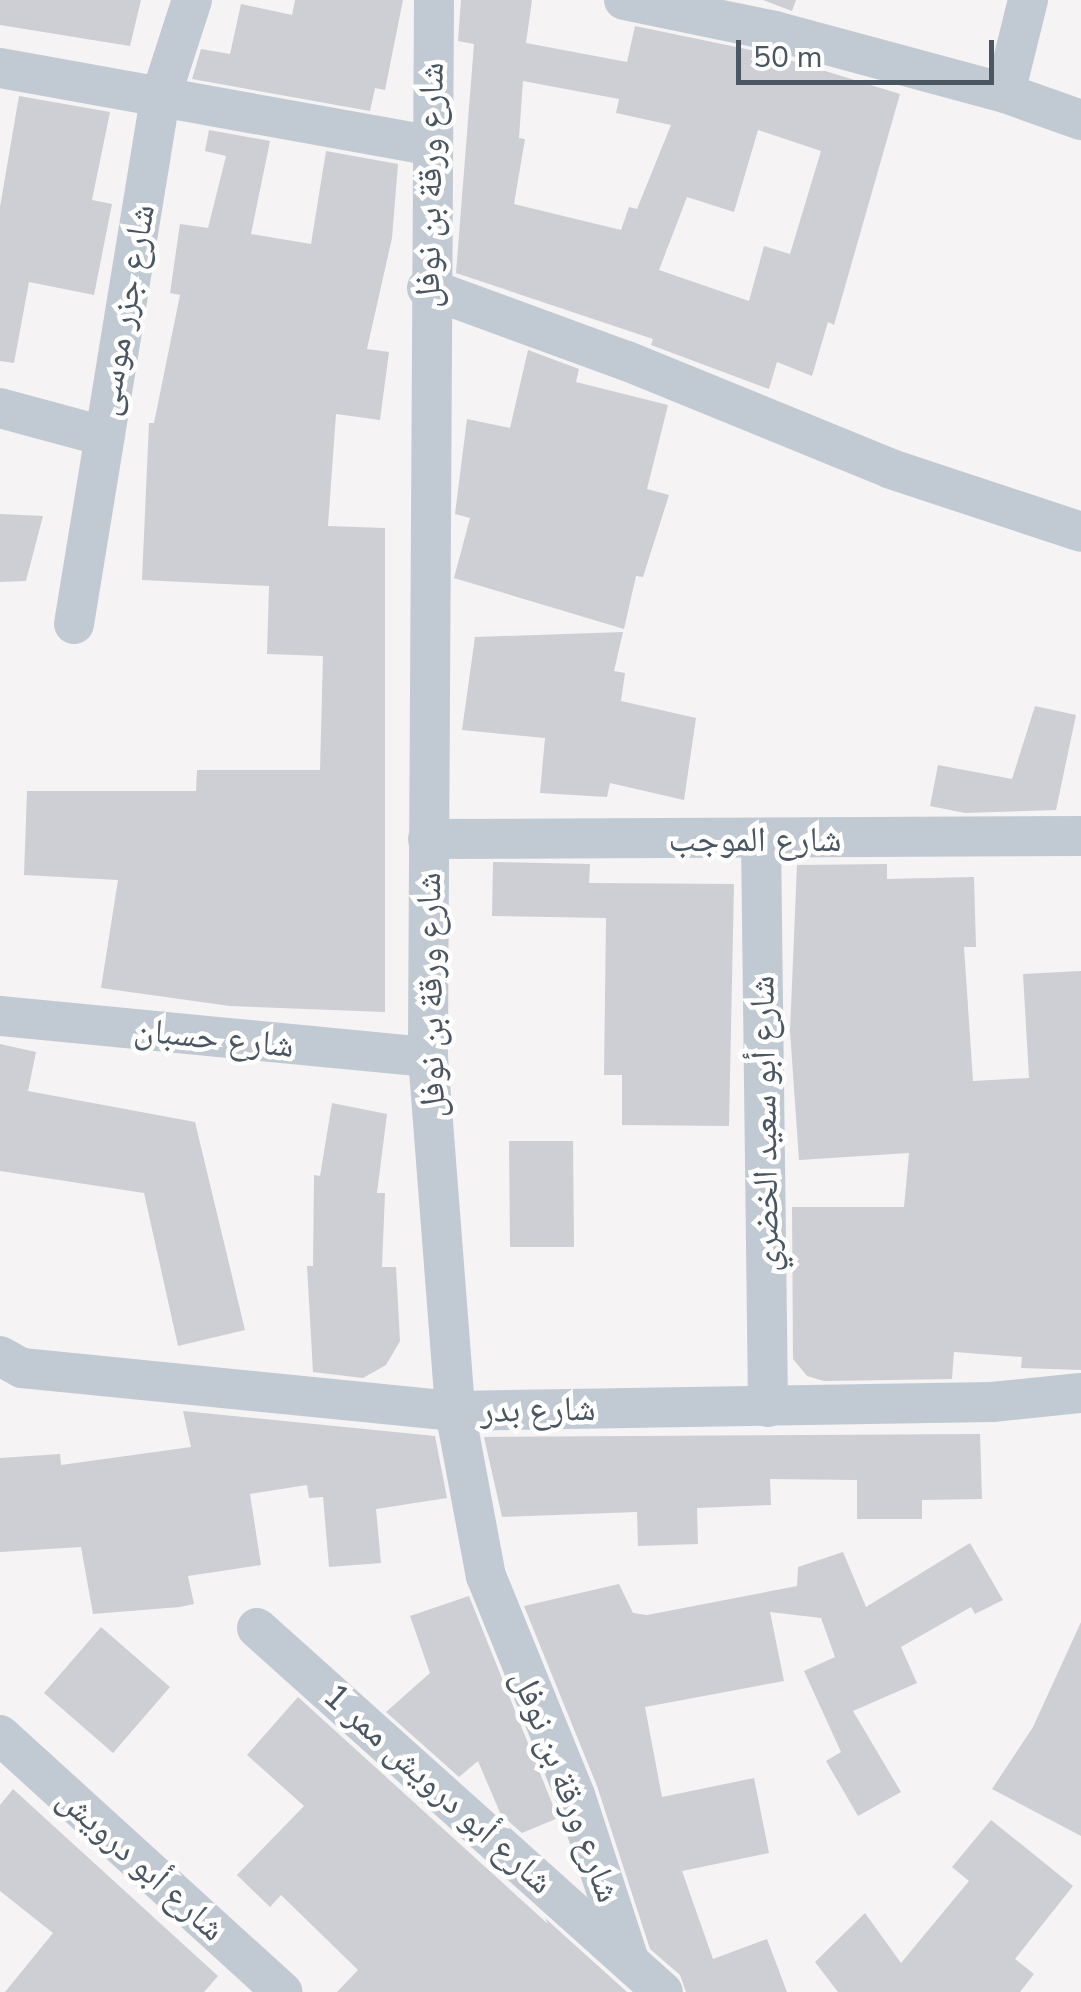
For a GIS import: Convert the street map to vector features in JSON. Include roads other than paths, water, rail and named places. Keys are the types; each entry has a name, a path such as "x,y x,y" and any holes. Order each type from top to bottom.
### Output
{"street":[{"name":"شارع جزر موسى","path":"74,624 160,100 192,0"},
{"name":"شارع ورقة بن نوفل","path":"434,0 427,288 428,1058 454,1411 486,1576 575,1795 630,1960"},
{"path":"624,0 774,31 1005,93 1081,120"},
{"path":"1005,93 1028,0"},
{"path":"0,68 160,100 432,146"},
{"path":"427,288 627,361 891,469 1081,532"},
{"path":"0,408 103,436"},
{"name":"شارع الموجب","path":"428,839 1081,836"},
{"name":"شارع أبو سعيد الخضري","path":"762,840 768,1407"},
{"name":"شارع حسبان","path":"0,1016 428,1058"},
{"name":"شارع بدر","path":"0,1356 32,1369 454,1411 768,1407 1081,1393"},
{"name":"شارع أبو درويش ممر 1","path":"257,1628 663,1992"},
{"name":"شارع أبو درويش","path":"0,1735 282,1992"}]}
